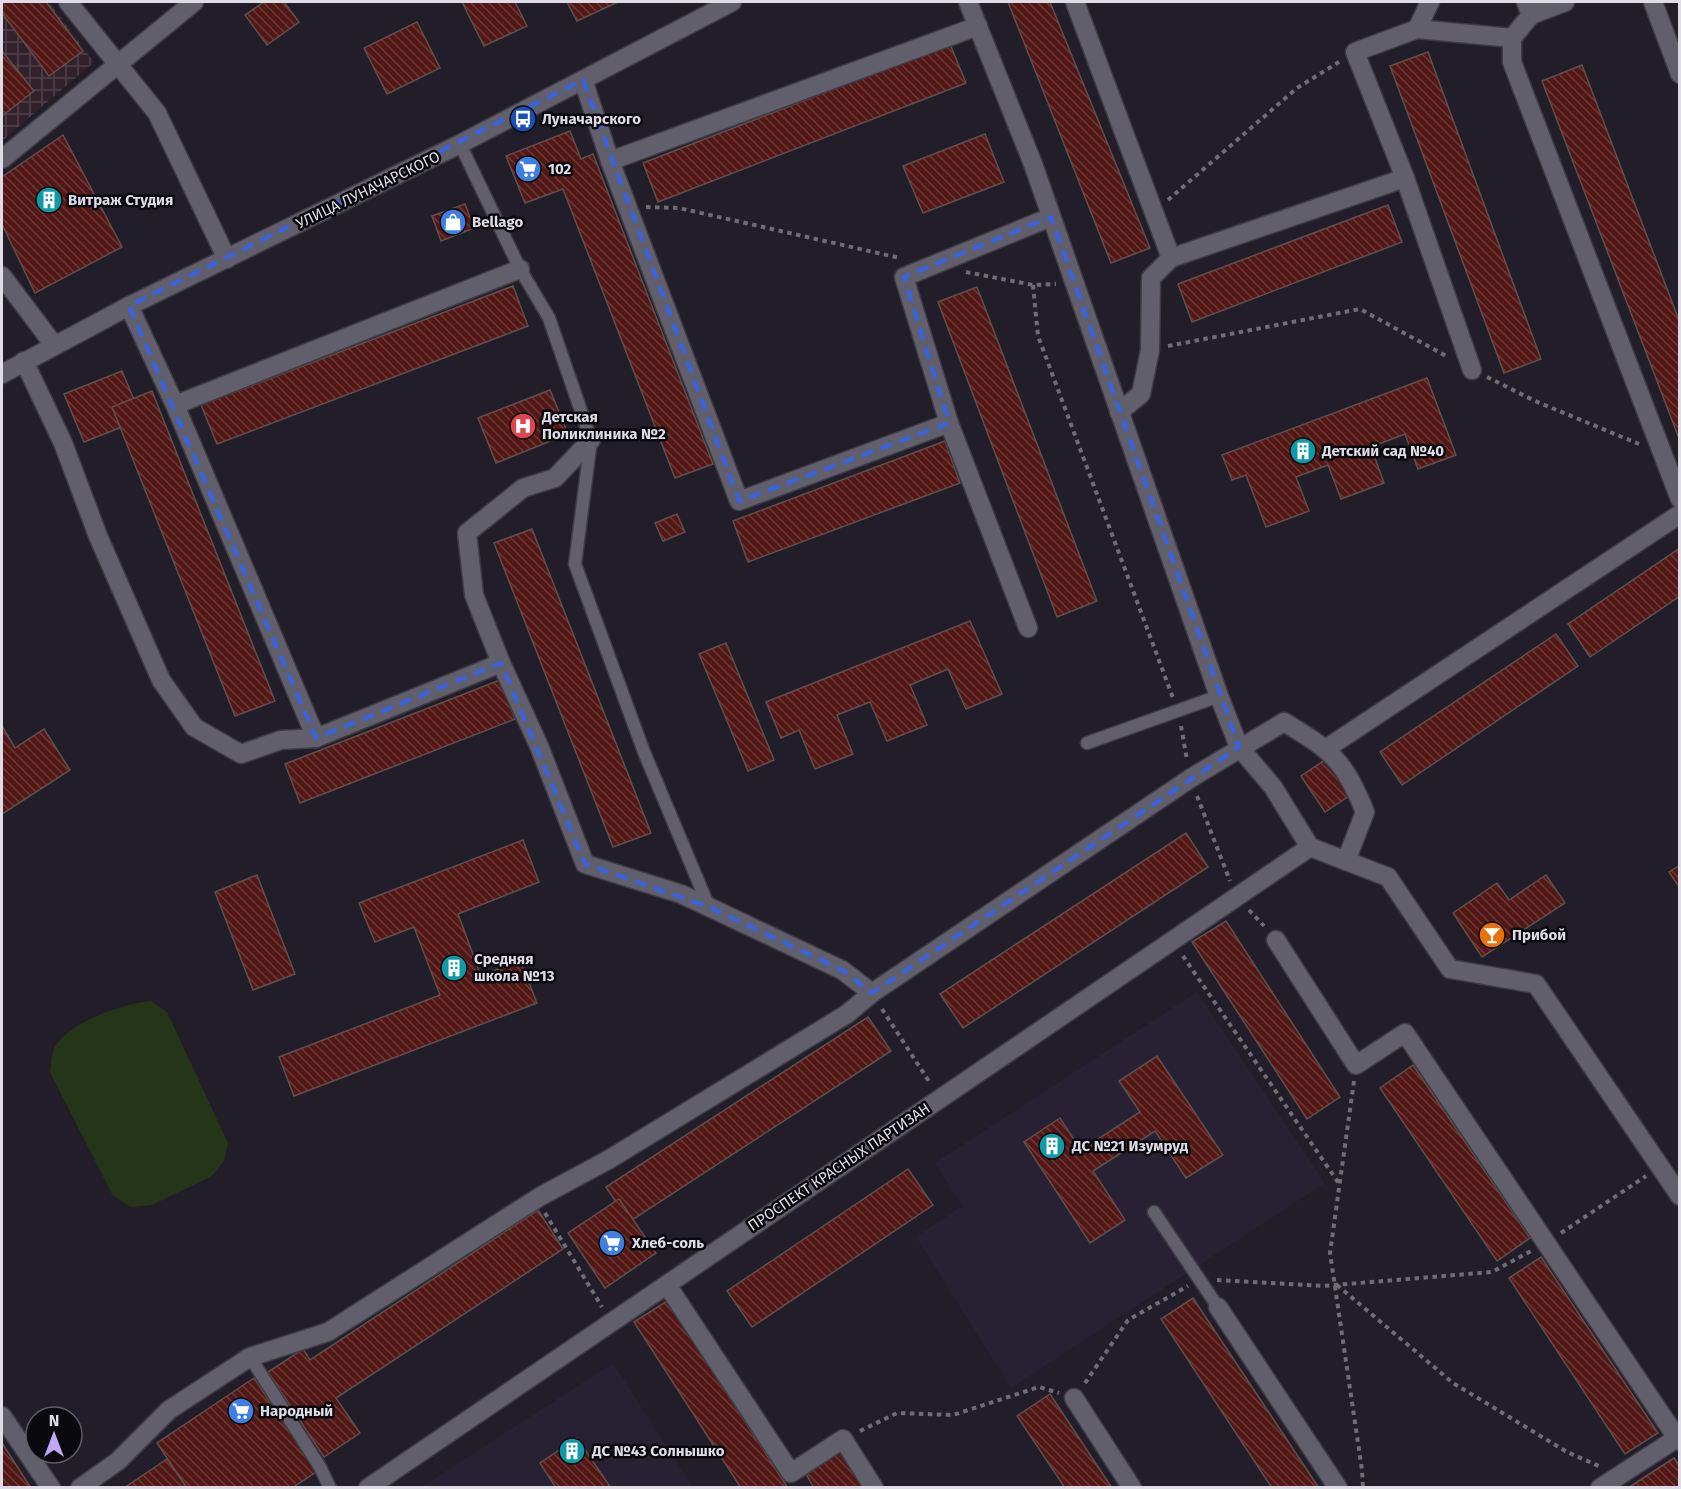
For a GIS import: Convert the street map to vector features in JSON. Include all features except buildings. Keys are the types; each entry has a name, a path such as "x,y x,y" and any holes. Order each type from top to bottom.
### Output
{"street":[{"path":"68,2 117,66 157,113 227,259"},
{"path":"2,159 194,2"},
{"name":"УЛИЦА ЛУНАЧАРСКОГО","path":"2,374 24,360 129,306 460,144 732,2"},
{"path":"968,2 1052,217 1219,696 1239,747 1273,787 1310,847 1388,877 1450,969 1536,984 1680,1196"},
{"path":"1075,2 1171,258"},
{"path":"1417,29 1430,2"},
{"path":"1565,2 1528,8 1512,38 1512,62 1680,499"},
{"path":"1653,2 1680,74"},
{"path":"610,161 978,26"},
{"path":"1472,370 1405,178 1355,52 1417,29 1512,38"},
{"path":"583,80 610,161 739,501 949,423"},
{"path":"1119,412 1141,394 1150,350 1151,278 1171,258 1405,178"},
{"path":"1028,628 949,423 904,277 1052,217"},
{"path":"174,405 520,269"},
{"path":"2,276 54,345"},
{"path":"129,306 174,405 316,738"},
{"path":"24,360 63,443 98,536 161,681 194,727 241,754 281,740 316,738 501,663"},
{"path":"591,440 555,478 523,488 466,533 474,595 501,663 539,746 585,864 681,894 842,970 872,993"},
{"path":"1327,748 1680,514"},
{"path":"80,1488 118,1461 169,1410 250,1357 328,1332 537,1200 608,1160 847,1014 872,993 1191,778 1284,722 1327,748 1352,780 1365,812 1346,861"},
{"name":"ПРОСПЕКТ КРАСНЫХ ПАРТИЗАН","path":"368,1488 1310,847"},
{"path":"1276,940 1356,1065 1405,1033 1678,1440 1600,1488"},
{"path":"667,1285 791,1473 843,1439 874,1488"},
{"path":"1218,1307 1338,1488"},
{"path":"1074,1398 1132,1488"},
{"path":"2,1416 51,1488"}],"lane":[{"path":"460,144 520,269 549,318 591,440 574,564 644,752 709,907"},
{"path":"1086,743 1219,696"},
{"path":"1154,1212 1218,1307"},
{"path":"250,1357 320,1467 330,1488"}],"path":[{"path":"1154,213 1297,88 1355,52"},
{"path":"627,206 679,208 933,266 1033,285 1074,283"},
{"path":"1033,285 1038,336 1178,711 1191,778 1218,854 1237,896 1276,940"},
{"path":"1150,350 1360,309 1472,370 1535,401 1662,453"},
{"path":"1172,941 1340,1185"},
{"path":"872,993 940,1099"},
{"path":"1356,1065 1330,1254 1363,1488"},
{"path":"843,1439 897,1413 953,1415 1039,1387 1074,1398 1128,1320 1199,1279 1336,1285 1492,1272 1546,1243 1660,1167"},
{"path":"537,1200 611,1322"},
{"path":"1336,1285 1453,1383 1567,1452 1619,1475"}],"highlighted area":[{"path":"583,80 739,501 949,423 904,277 1051,217 1239,747 872,993 842,970 709,907 585,864 501,663 316,738 129,306"}],"shaded area":[{"path":"2,2 49,2 94,62 2,141"},
{"path":"1197,992 1325,1183 1011,1388 916,1237 962,1206 935,1163"},
{"path":"613,1363 693,1487 420,1488"}],"green space":[{"path":"151,1001 167,1012 228,1143 224,1161 212,1176 152,1205 131,1207 113,1196 50,1072 54,1049 70,1031 112,1010"}],"place":[{"name":"Луначарского","path":"523,119"},
{"name":"102","path":"528,169"},
{"name":"Витраж Студия","path":"49,200"},
{"name":"Bellago","path":"453,222"},
{"name":"Детская Поликлиника №2","path":"523,426"},
{"name":"Детский сад №40","path":"1303,451"},
{"name":"Прибой","path":"1492,935"},
{"name":"Средняя школа №13","path":"454,968"},
{"name":"ДС №21 Изумруд","path":"1052,1146"},
{"name":"Хлеб-соль","path":"612,1243"},
{"name":"Народный","path":"241,1411"},
{"name":"ДС №43 Солнышко","path":"572,1451"}]}
